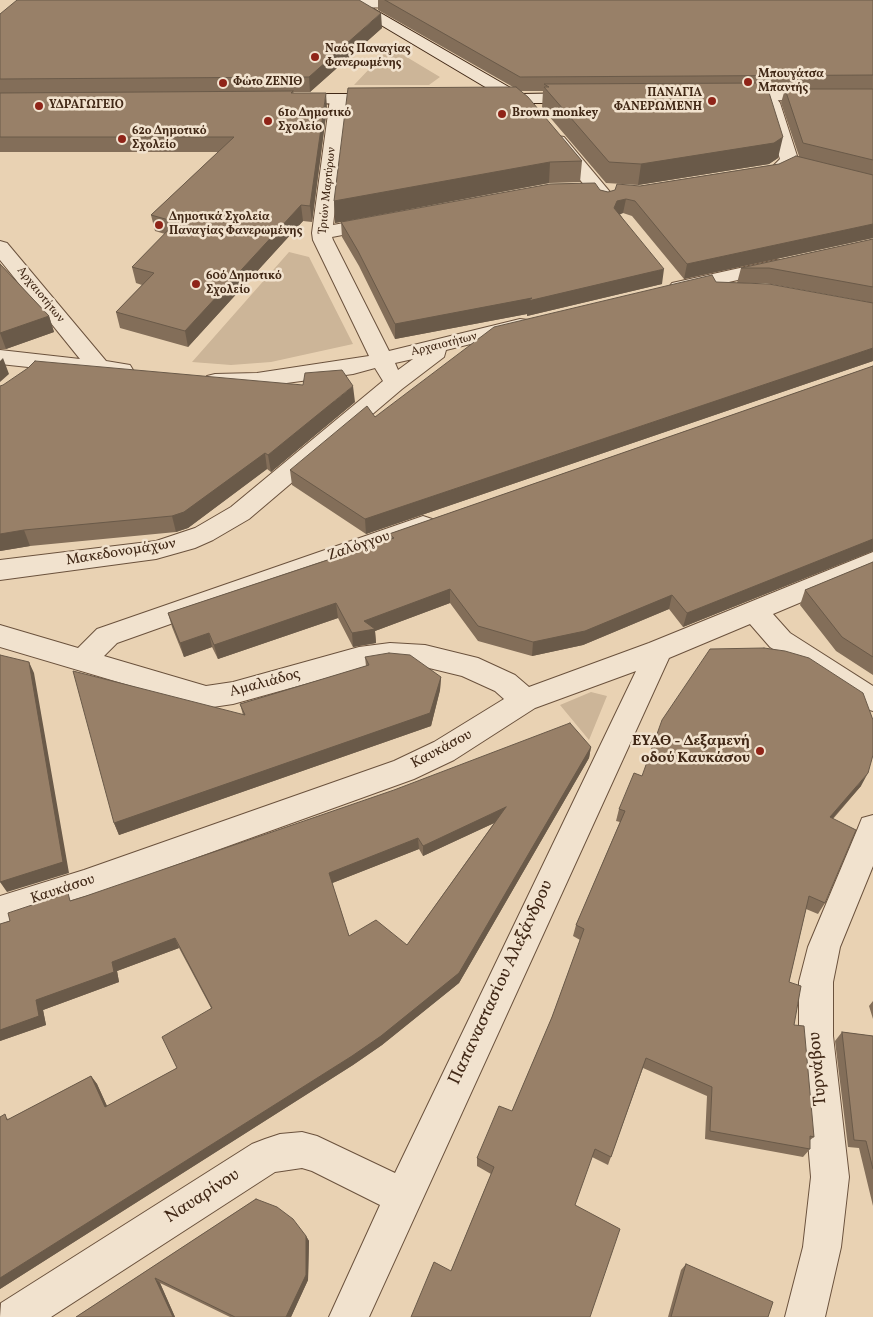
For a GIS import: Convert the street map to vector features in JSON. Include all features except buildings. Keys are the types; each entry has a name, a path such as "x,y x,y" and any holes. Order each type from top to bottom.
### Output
{"street":[{"path":"313,3 350,1 430,2"},
{"path":"350,1 531,108 610,196 578,190"},
{"path":"720,96 873,96"},
{"path":"769,96 789,162"},
{"path":"478,99 594,98"},
{"path":"269,99 399,99"},
{"name":"Τριών Μαρτύρων","path":"339,99 322,234 324,244 394,384"},
{"path":"742,177 775,171 789,162 807,167"},
{"path":"322,234 397,219"},
{"name":"Αρχαιοτήτων","path":"0,247 99,367"},
{"path":"758,290 707,291 675,284 799,261"},
{"name":"Αρχαιοτήτων","path":"199,380 257,380 327,371 446,345 540,320"},
{"name":"Μακεδονομάχων","path":"0,570 156,550 186,542 222,525 259,498 394,384 446,345"},
{"path":"0,357 145,373"},
{"path":"22,381 40,361"},
{"name":"Ζαλόγγου","path":"82,661 107,636 445,517"},
{"name":"Καυκάσου","path":"0,911 84,884 404,770 444,751 525,700 659,651 756,612 873,561"},
{"path":"756,612 780,640 873,700"},
{"name":"Αμαλιάδος","path":"0,636 198,695 215,697 360,658 404,654 468,666 505,683 525,700"},
{"name":"Παπαναστασίου Αλεξάνδρου","path":"349,1317 402,1197 659,651"},
{"name":"Τυρνάβου","path":"805,1317 822,1247 830,1177 816,1036 816,982 824,947 873,828"},
{"name":"Ναυαρίνου","path":"15,1317 265,1157 280,1152 302,1150 317,1154 402,1197"}],"shaded area":[{"path":"390,47 440,77 429,85 354,85"},
{"path":"289,252 309,257 353,344 271,362 231,365 192,362"},
{"path":"591,692 607,696 589,740 560,705"}],"place":[{"name":"Ναός Παναγίας Φανερωμένης","path":"315,57"},
{"name":"Μπουγάτσα Μπαντής","path":"748,82"},
{"name":"Φώτο ΖΕΝΙΘ","path":"223,83"},
{"name":"ΠΑΝΑΓΙΑ ΦΑΝΕΡΩΜΕΝΗ","path":"712,101"},
{"name":"ΥΔΡΑΓΩΓΕΙΟ","path":"39,106"},
{"name":"Brown monkey","path":"502,114"},
{"name":"61ο Δημοτικό Σχολείο","path":"268,121"},
{"name":"62ο Δημοτικό Σχολείο","path":"122,139"},
{"name":"Δημοτικά Σχολεία Παναγίας Φανερωμένης","path":"159,225"},
{"name":"60ό Δημοτικό Σχολείο","path":"196,284"},
{"name":"ΕΥΑΘ - Δεξαμενή οδού Καυκάσου","path":"760,751"}]}
